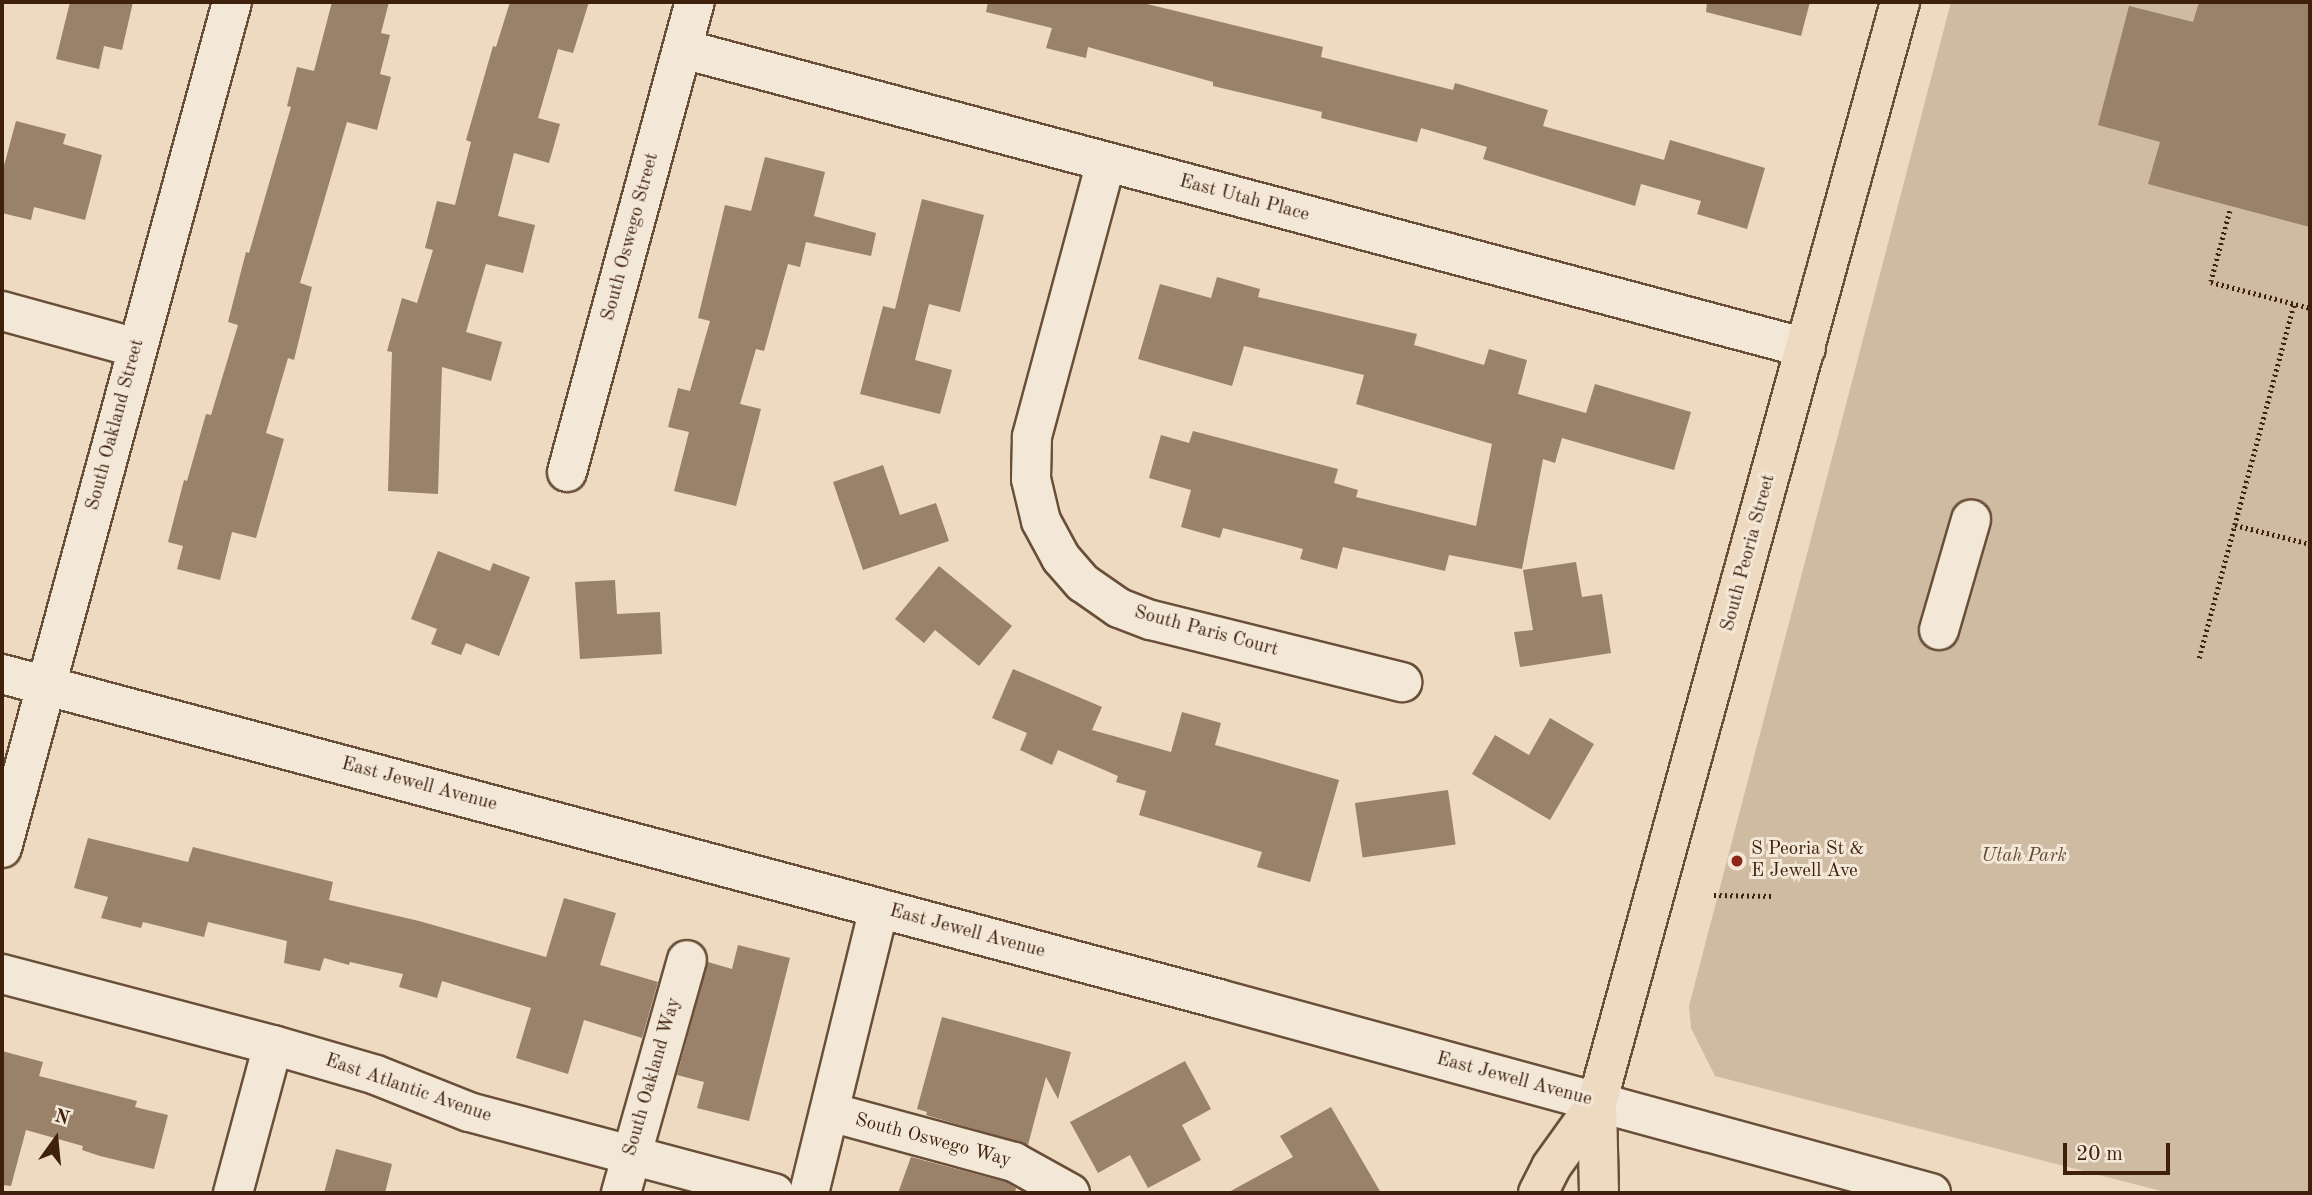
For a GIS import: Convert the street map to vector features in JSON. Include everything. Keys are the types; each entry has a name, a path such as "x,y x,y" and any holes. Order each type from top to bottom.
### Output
{"main road":[{"name":"South Peoria Street","path":"1599,1193 1597,1103 1900,2"},
{"name":"South Peoria Street","path":"1538,1193 1551,1167 1597,1103"}],"street":[{"name":"South Oakland Street","path":"2,848 232,2"},
{"name":"South Oswego Street","path":"567,472 695,2"},
{"name":"East Utah Place","path":"682,49 1806,348"},
{"name":"South Paris Court","path":"1106,162 1032,437 1031,479 1041,521 1061,558 1092,590 1119,608 1151,620 1402,682"},
{"path":"2,312 137,348"},
{"path":"1939,630 1971,520"},
{"name":"East Jewell Avenue","path":"2,674 1931,1193"},
{"name":"South Oswego Way","path":"809,1193 879,908"},
{"name":"South Oakland Way","path":"621,1193 687,960"},
{"name":"East Atlantic Avenue","path":"2,974 273,1045 376,1075 469,1112 774,1193"},
{"path":"233,1193 273,1045"},
{"name":"South Oswego Way","path":"830,1112 1014,1162 1070,1193"}],"path":[{"path":"2230,211 2211,282 2310,308"},
{"path":"2199,658 2294,304"},
{"path":"2235,525 2310,544"},
{"path":"1714,895 1774,896"}],"green space":[{"name":"Utah Park","path":"1951,2 2310,2 2310,1193 2169,1193 1715,1076 1691,1028 1689,1006"}],"building":[{"path":"70,2 133,2 122,50 104,46 99,69 56,59"},
{"path":"332,2 389,2 381,33 390,35 380,74 391,77 377,130 347,122 300,283 312,287 294,360 288,358 266,433 284,439 256,538 232,532 220,580 177,569 183,546 168,542 184,480 187,481 206,414 211,415 238,325 228,322 246,252 249,253 291,107 287,106 297,67 314,71"},
{"path":"510,2 589,2 573,53 558,49 538,118 560,124 549,163 514,153 498,216 535,225 523,273 486,264 466,332 502,342 491,381 442,367 438,494 388,491 392,352 387,351 402,298 417,303 433,250 425,248 437,201 455,205 471,142 466,140 493,46 496,47"},
{"path":"988,2 1139,2 1323,47 1321,57 1453,90 1455,83 1548,110 1543,126 1664,160 1670,140 1765,168 1747,229 1697,214 1701,201 1641,184 1635,206 1483,159 1487,147 1421,128 1417,142 1321,118 1322,112 1213,86 1213,82 1088,47 1086,58 1046,48 1052,28 986,12"},
{"path":"1707,2 1810,2 1801,36 1706,12"},
{"path":"2199,2 2310,2 2310,227 2148,184 2160,142 2098,125 2129,6 2193,22"},
{"path":"16,121 66,134 63,144 102,155 85,220 34,207 31,220 2,213 2,173"},
{"path":"765,157 825,172 814,216 876,233 871,256 806,242 800,267 788,264 764,351 756,349 740,404 761,409 736,506 674,491 689,432 668,427 678,388 690,391 710,321 698,318 725,205 751,211"},
{"path":"922,199 984,215 960,312 929,304 915,360 952,370 940,414 860,394 883,306 895,309"},
{"path":"1217,277 1260,289 1258,297 1417,334 1414,345 1484,365 1489,349 1527,360 1518,394 1586,413 1595,384 1691,412 1674,470 1562,438 1555,463 1543,459 1522,569 1449,555 1445,571 1343,547 1337,569 1300,559 1303,549 1223,528 1220,538 1181,527 1191,490 1149,478 1161,435 1189,443 1193,431 1338,469 1334,483 1358,490 1356,497 1476,526 1492,444 1356,404 1364,375 1244,346 1232,386 1138,359 1160,284 1211,298"},
{"path":"883,465 900,515 936,503 949,541 863,570 833,482"},
{"path":"438,551 490,571 493,563 530,577 499,656 466,643 461,655 431,644 437,629 411,619"},
{"path":"1576,562 1582,597 1602,594 1611,653 1520,667 1514,632 1533,630 1523,570"},
{"path":"939,566 1012,626 979,666 935,630 924,643 895,619"},
{"path":"615,580 617,614 660,612 662,654 580,659 575,582"},
{"path":"1013,669 1102,707 1092,730 1171,752 1182,712 1221,723 1215,745 1339,780 1310,882 1257,867 1262,852 1139,815 1146,791 1116,782 1118,776 1058,750 1052,765 1020,750 1027,733 992,718"},
{"path":"1550,718 1594,744 1550,820 1472,774 1495,735 1529,755"},
{"path":"1448,790 1456,844 1363,858 1355,803"},
{"path":"88,838 188,862 193,847 333,882 329,900 419,921 546,957 564,898 616,913 600,965 658,982 642,1038 584,1020 568,1074 516,1058 531,1008 442,981 437,998 399,987 403,974 350,962 349,965 324,958 320,971 284,963 287,941 208,922 204,937 143,922 141,928 101,918 108,897 74,888"},
{"path":"738,945 790,958 749,1121 697,1108 704,1082 677,1075 708,962 732,969"},
{"path":"942,1017 1071,1052 1058,1099 1046,1077 1028,1145 926,1115 927,1112 917,1109"},
{"path":"2,1051 43,1062 39,1076 137,1101 135,1107 168,1115 154,1169 100,1156 82,1150 83,1146 26,1130 11,1186 2,1185"},
{"path":"1185,1061 1211,1109 1182,1125 1201,1160 1148,1188 1130,1155 1098,1173 1070,1122"},
{"path":"1331,1107 1381,1193 1227,1193 1293,1157 1280,1136"},
{"path":"336,1149 392,1164 385,1193 324,1193"},
{"path":"911,1157 1006,1182 1016,1188 1015,1193 898,1193"}],"place":[{"name":"S Peoria St & E Jewell Ave","path":"1737,861"}]}
